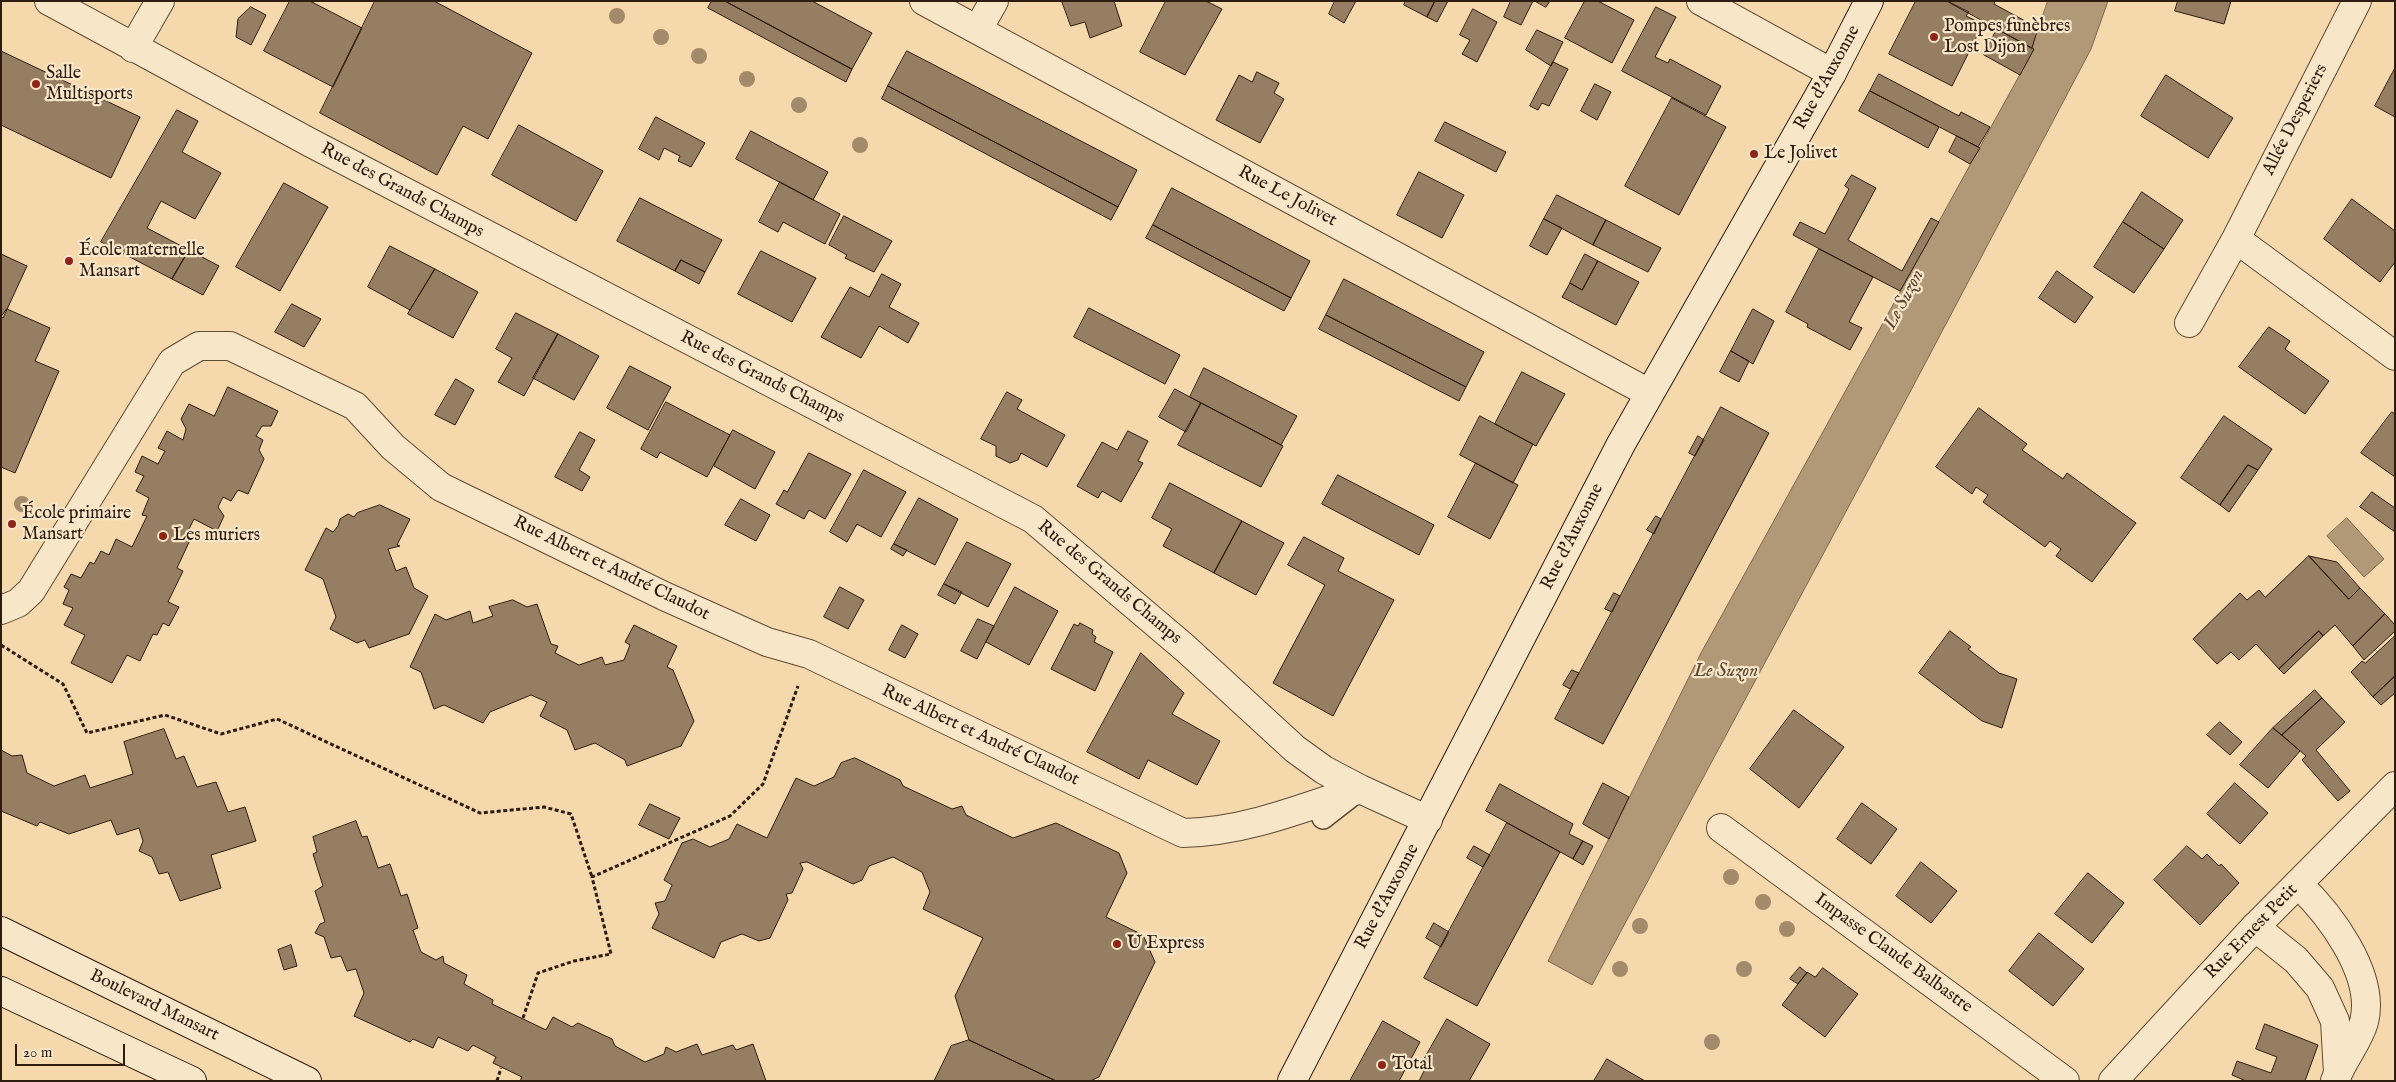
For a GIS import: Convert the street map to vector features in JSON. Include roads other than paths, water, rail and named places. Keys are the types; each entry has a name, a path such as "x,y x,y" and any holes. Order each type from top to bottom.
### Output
{"street":[{"name":"Rue des Grands Champs","path":"49,1 320,148 1033,519 1185,648 1295,749 1324,770 1360,789 1428,820"},
{"path":"133,48 160,1"},
{"name":"Rue Le Jolivet","path":"924,1 1649,393"},
{"path":"978,29 994,1"},
{"path":"1700,1 1832,72"},
{"name":"Rue d'Auxonne","path":"1292,1081 1649,393 1832,72 1869,1"},
{"name":"Allée Desperiers","path":"2189,323 2236,239 2357,1"},
{"path":"2236,239 2395,356"},
{"name":"Rue Albert et André Claudot","path":"1,610 18,603 30,591 172,362 199,346 230,346 355,406 392,447 441,487 664,596 767,642 808,654 1183,833 1210,832 1282,815 1360,789"},
{"name":"Rue Ernest Petit","path":"2113,1081 2255,927 2395,786"},
{"name":"Impasse Claude Balbastre","path":"1721,828 2065,1081"},
{"path":"2298,884 2315,900 2334,924 2356,964 2365,990 2364,1020 2359,1035 2337,1077"},
{"path":"2255,927 2296,960 2320,988 2335,1021 2337,1077"},
{"name":"Boulevard Mansart","path":"1,931 307,1081"},
{"path":"1,991 192,1081"}],"lane":[{"path":"1323,818 1360,789"}],"water":[{"name":"Le Suzon","path":"2048,1 2108,1 2091,49 1909,394 1592,985 1548,961 1701,653 2034,49 2032,48"},
{"path":"2347,518 2384,559 2364,577 2327,536"}],"place":[{"name":"Pompes funèbres Lost Dijon","path":"1934,37"},
{"name":"Salle Multisports","path":"36,84"},
{"name":"Le Jolivet","path":"1754,154"},
{"name":"École maternelle Mansart","path":"69,261"},
{"name":"École primaire Mansart","path":"12,524"},
{"name":"Les muriers","path":"163,536"},
{"name":"U Express","path":"1117,944"},
{"name":"Total","path":"1382,1065"}]}
